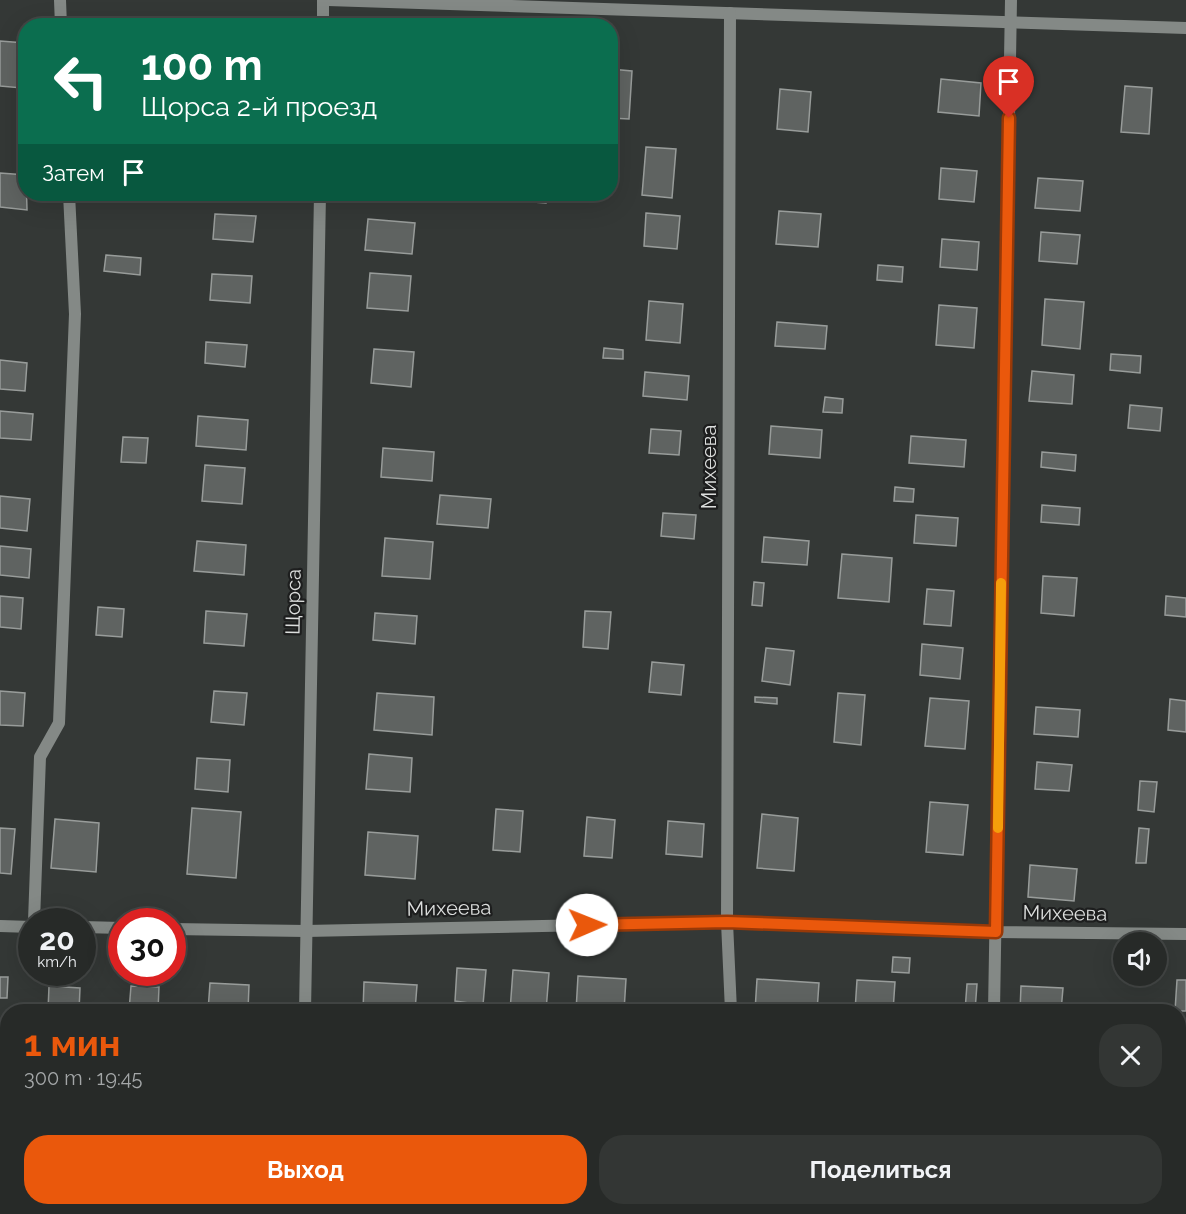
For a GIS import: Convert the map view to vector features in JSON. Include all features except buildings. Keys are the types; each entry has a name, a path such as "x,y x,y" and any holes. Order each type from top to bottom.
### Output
{"street":[{"path":"60,0 61,18"},
{"path":"323,0 323,18"},
{"path":"328,0 1186,28"},
{"path":"994,1004 1011,0"},
{"name":"Михеева","path":"727,922 730,13"},
{"path":"34,908 40,757 59,723 75,314 69,201"},
{"name":"Щорса","path":"305,1004 320,201"},
{"path":"727,922 730,1004"},
{"name":"Михеева","path":"186,929 306,931 727,922 996,932 1186,934"},
{"path":"0,926 18,927"}],"slow traffic":[{"path":"998,828 1001,583"}],"route":[{"path":"587,925 727,922 996,932 1009,118"}]}
